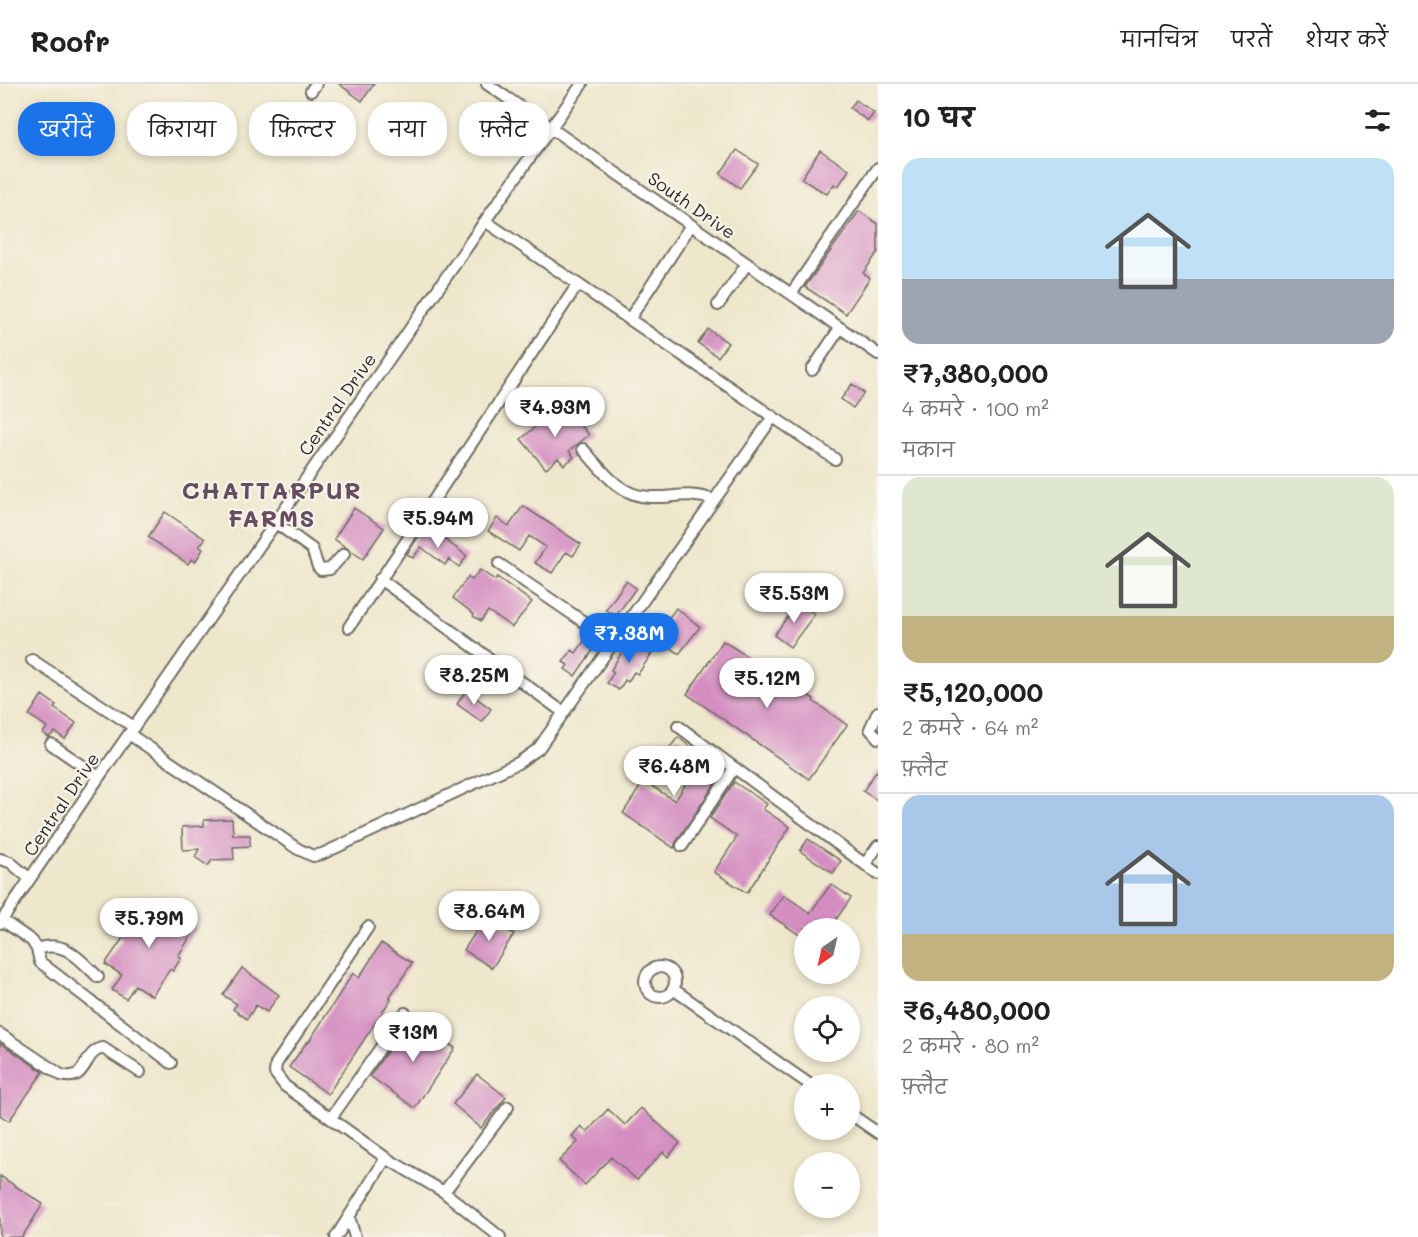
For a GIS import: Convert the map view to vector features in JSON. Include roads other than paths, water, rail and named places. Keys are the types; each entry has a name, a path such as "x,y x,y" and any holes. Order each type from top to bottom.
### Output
{"street":[{"name":"South Drive","path":"487,84 878,354"},
{"name":"Central Drive","path":"1,922 99,777 582,84"},
{"path":"791,294 878,168"},
{"path":"485,221 835,459"},
{"path":"630,318 691,225"},
{"path":"718,305 747,264"},
{"path":"349,627 578,284"},
{"path":"812,370 840,328"},
{"path":"32,660 298,849 313,856 322,854 531,755 538,749 773,417"},
{"path":"584,449 607,477 625,490 649,497 691,494 714,500"},
{"path":"276,523 312,549 321,570 330,569 344,554"},
{"path":"500,564 613,642"},
{"path":"380,579 563,712"},
{"path":"878,712 870,729 878,738"},
{"path":"678,726 878,874"},
{"path":"51,744 99,777"},
{"path":"682,846 734,768"},
{"path":"865,864 878,846"},
{"path":"0,859 10,862 30,879"},
{"path":"1,922 32,941 43,965 171,1063"},
{"path":"368,927 279,1058 275,1069 278,1079 386,1158 444,1192 500,1237"},
{"path":"37,949 54,945 68,950 98,977"},
{"path":"673,989 795,1074"},
{"path":"331,1118 405,1013"},
{"path":"0,1034 61,1075 68,1077 78,1074 96,1051 103,1048 140,1072"},
{"path":"444,1192 508,1107"},
{"path":"860,1121 878,1133"},
{"path":"336,1237 386,1158"},
{"path":"349,1217 355,1237"}],"district":[{"name":"CHATTARPUR FARMS","path":"272,503"}]}
